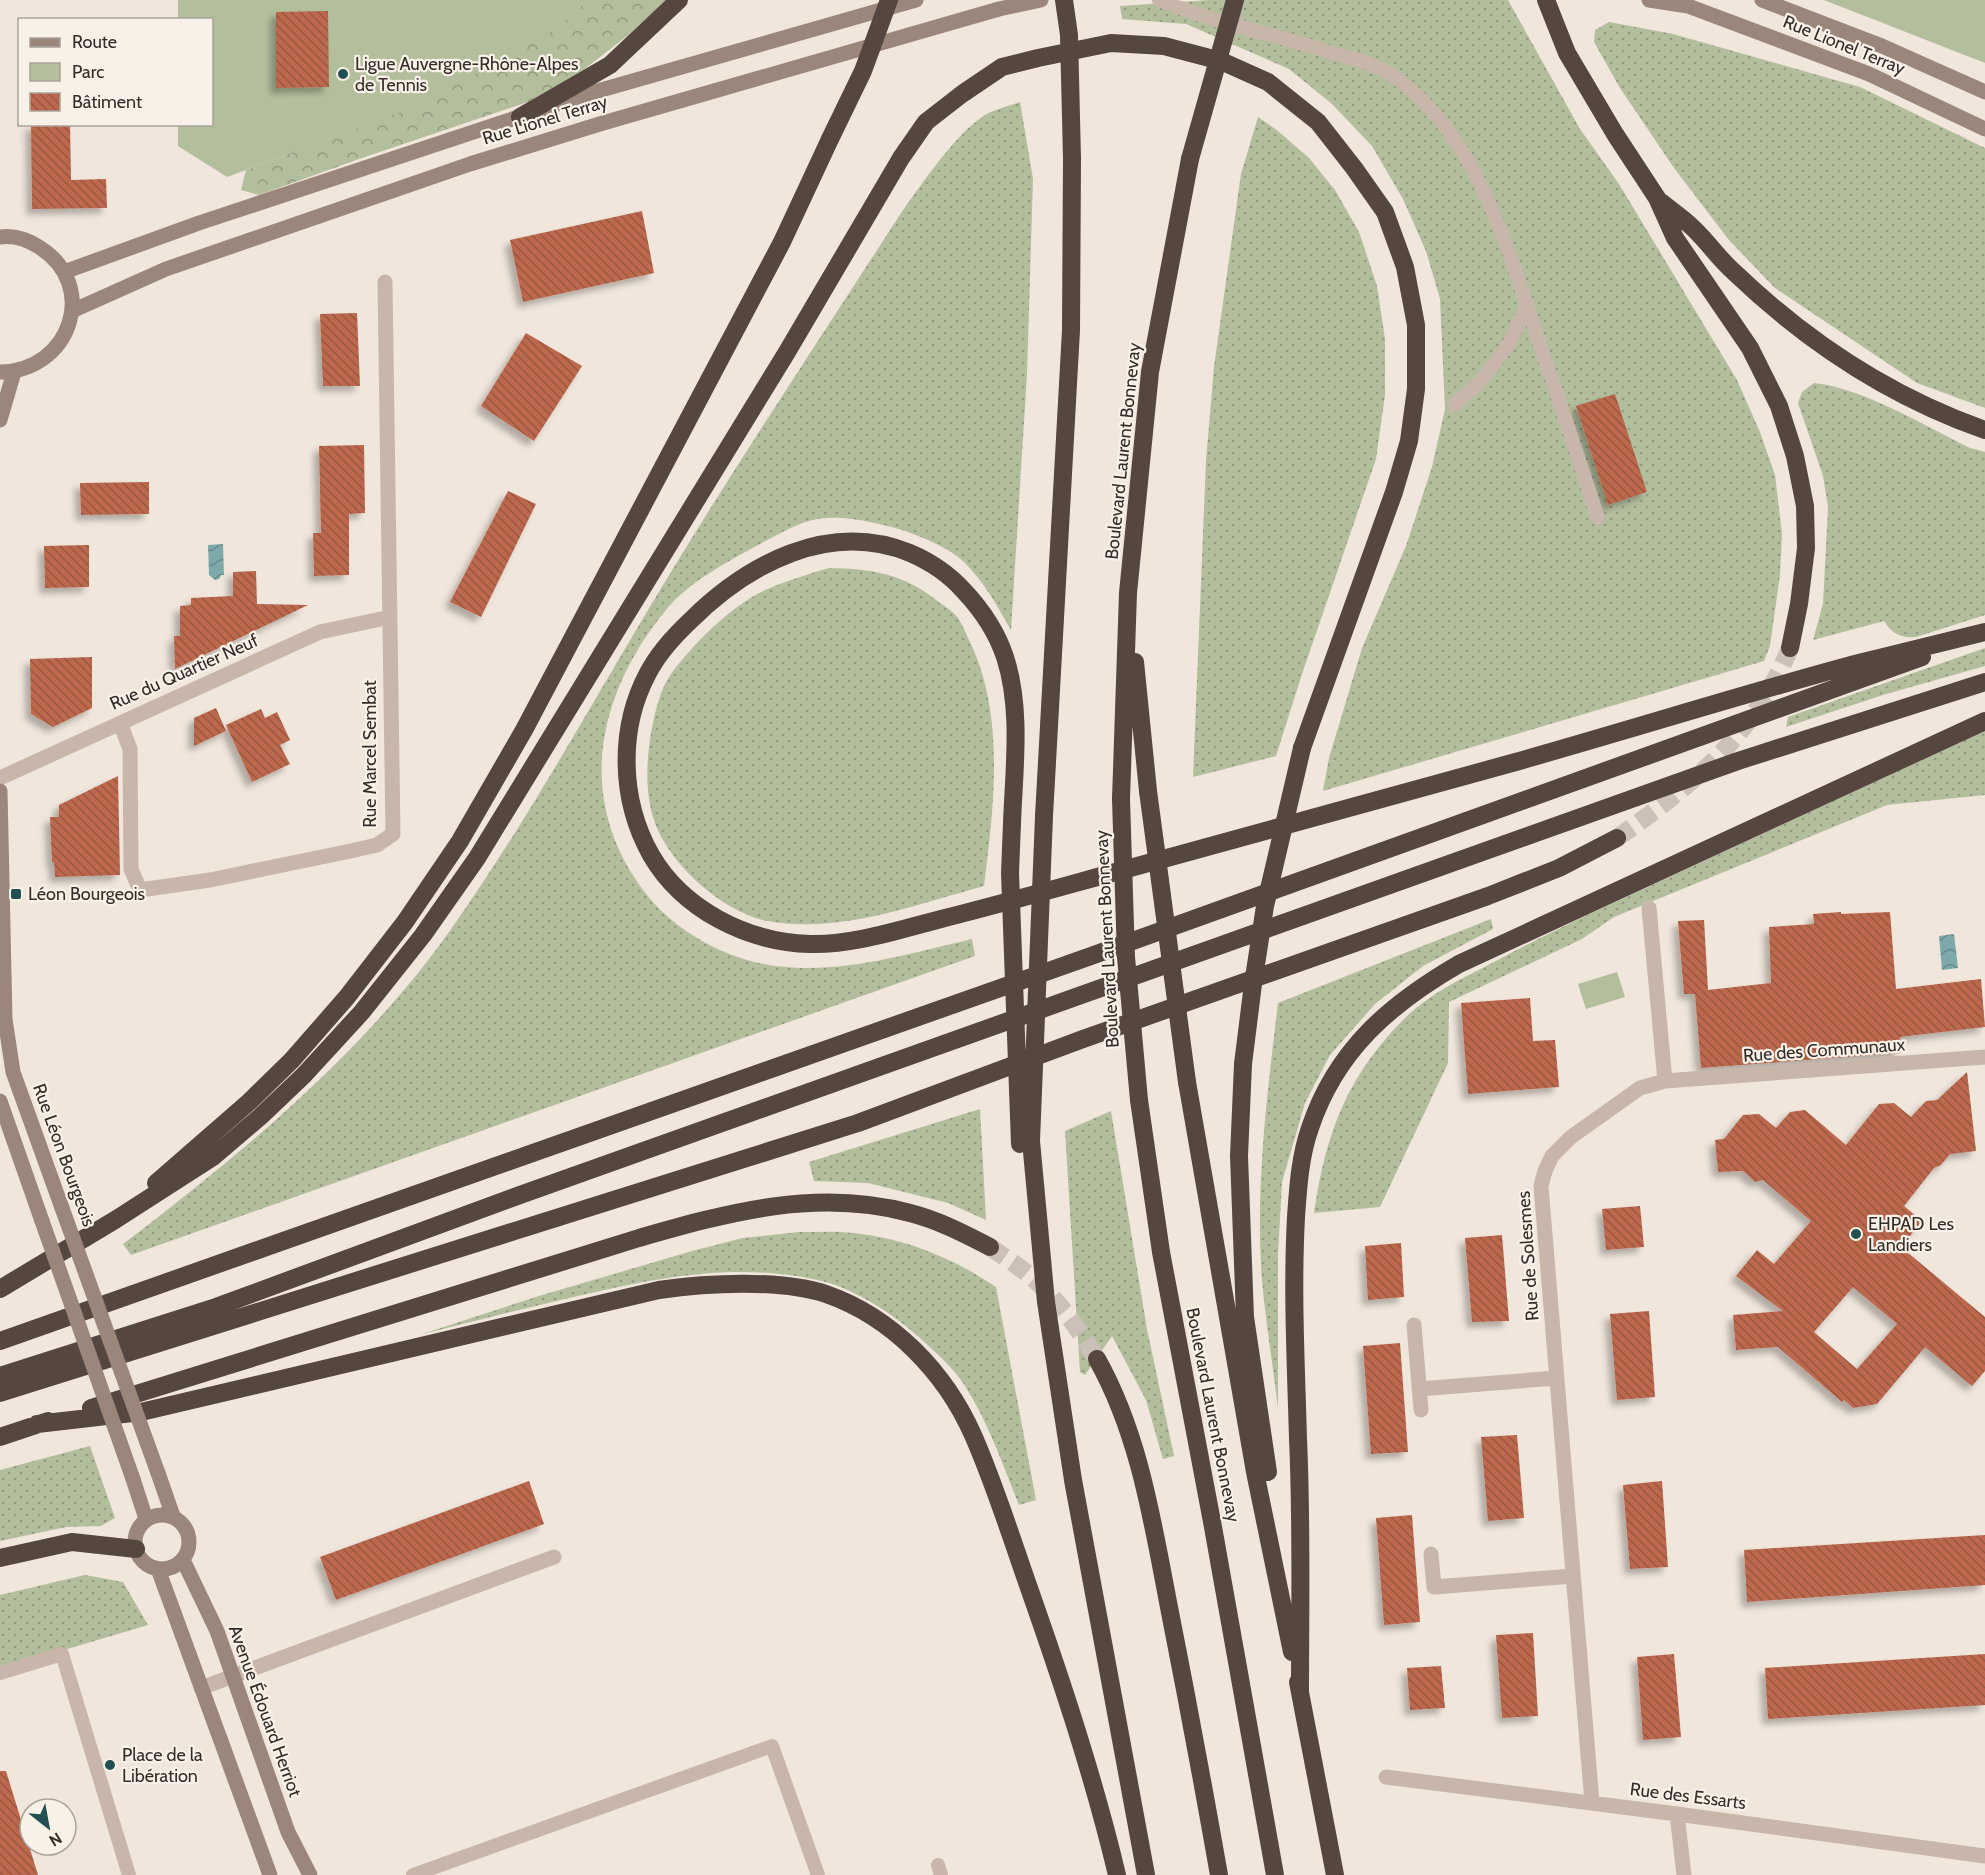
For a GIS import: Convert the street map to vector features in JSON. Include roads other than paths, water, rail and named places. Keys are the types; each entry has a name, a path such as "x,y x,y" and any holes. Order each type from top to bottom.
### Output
{"highway":[{"path":"520,117 610,65 679,0"},
{"path":"115,1220 203,1140 249,1102 292,1060 347,997 405,922 460,841 524,730 782,242 863,71 889,0"},
{"path":"1026,1143 1071,330 1072,159 1069,35 1064,0"},
{"name":"Boulevard Laurent Bonnevay","path":"1235,0 1190,159 1150,372 1128,593 1121,799 1125,957 1139,1100 1161,1252 1275,1875"},
{"path":"1546,0 1568,53 1615,134 1657,198 1675,238 1750,348 1779,406 1795,456 1805,506 1806,548 1799,604 1790,648"},
{"path":"0,1289 115,1220 213,1157 304,1075 361,1013 423,935 477,858 787,352 901,158 926,122 1002,67 1038,58 1111,43 1164,46 1221,61 1268,82 1318,122 1354,168 1385,212 1405,267 1416,325 1416,389 1410,431 1394,492 1302,748 1265,906 1243,1064 1239,1156 1245,1317 1300,1693"},
{"path":"1657,198 1692,227 1733,272 1806,335 1886,386 1956,420 1985,430"},
{"path":"1146,1875 1072,1480 1026,1143 1010,873 1014,702 1005,657 993,629 974,601 955,580 930,562 886,544 848,541 815,545 794,551 762,565 729,585 705,605 664,649 647,674 634,709 627,740 626,770 636,823 650,853 664,875 682,895 717,920 780,942 817,944 868,938 970,912 1510,764 1854,664 1985,632"},
{"path":"1128,593 1148,791 1187,1082 1255,1472 1335,1875"},
{"path":"0,1341 1091,957 1860,681 1985,632"},
{"path":"0,1376 216,1307 520,1194 1738,761 1985,682"},
{"path":"1300,1693 1301,1501 1294,1247 1299,1182 1309,1128 1343,1060 1367,1031 1386,1013 1459,964 1985,721"},
{"path":"0,1393 858,1123 1094,1035 1488,896 1560,868 1617,838"},
{"path":"0,1437 719,1215 773,1205 820,1202 866,1204 911,1213 990,1247"},
{"path":"37,1424 141,1412 659,1290 693,1285 779,1285 825,1294 860,1310 898,1335 925,1360 946,1388 972,1433 991,1479 1037,1612 1104,1818 1117,1875"},
{"path":"1097,1359 1118,1400 1135,1449 1152,1521 1219,1875"},
{"path":"0,1558 72,1542 136,1549"}],"main road":[{"name":"Rue Lionel Terray","path":"64,272 189,227 594,92 916,0"},
{"name":"Rue Lionel Terray","path":"72,311 166,269 470,164 615,119 954,22 1041,0"},
{"name":"Rue Lionel Terray","path":"1649,0 1688,6 1869,74 1985,129"},
{"name":"Rue Lionel Terray","path":"1762,0 1882,46 1985,92"},
{"path":"0,237 7,236 30,241 50,254 64,272 71,291 72,311 66,333 54,351 36,365 7,372 0,420"},
{"name":"Rue Léon Bourgeois","path":"0,791 5,1018 13,1072 172,1516"},
{"path":"0,1101 146,1519"},
{"path":"154,1515 172,1516 180,1520 189,1535 190,1544 183,1560 176,1566 158,1569 144,1562 136,1549 136,1532 146,1519 154,1515"},
{"name":"Avenue Édouard Herriot","path":"183,1560 217,1631 288,1832 310,1875"},
{"path":"158,1569 270,1875"}],"street":[{"name":"Rue Marcel Sembat","path":"120,723 130,749 131,869 140,890 210,880 377,845 393,834 385,282"},
{"name":"Rue du Quartier Neuf","path":"0,778 320,632 390,617"},
{"path":"1649,908 1665,1081"},
{"name":"Rue des Communaux","path":"1665,1081 1985,1057"},
{"name":"Rue de Solesmes","path":"1592,1803 1541,1186 1552,1156 1571,1137 1640,1088 1665,1081"},
{"path":"1414,1325 1421,1410"},
{"path":"1419,1389 1556,1378"},
{"path":"1431,1554 1434,1587 1573,1576"},
{"path":"201,1688 554,1557"},
{"name":"Rue des Essarts","path":"1386,1777 1985,1856"},
{"path":"1677,1814 1684,1875"}],"lane":[{"path":"1159,0 1192,14 1383,69 1422,99 1453,138 1479,182 1501,231 1598,518"},
{"path":"1454,405 1480,382 1509,344 1527,304"},
{"path":"0,1673 62,1654 129,1875"},
{"path":"413,1875 772,1746 818,1875"}],"water":[{"path":"223,544 224,575 215,580 209,575 208,545"},
{"path":"1954,934 1958,968 1942,970 1939,936"}],"tunnel":[{"path":"1617,838 1695,778 1739,733 1775,680 1790,648"},
{"path":"990,1247 1024,1271 1049,1293 1075,1325 1097,1359"}],"place":[{"name":"Ligue Auvergne-Rhône-Alpes de Tennis","path":"343,74"},
{"name":"Léon Bourgeois","path":"16,894"},
{"name":"EHPAD Les Landiers","path":"1856,1234"},
{"name":"Place de la Libération","path":"110,1765"}]}
